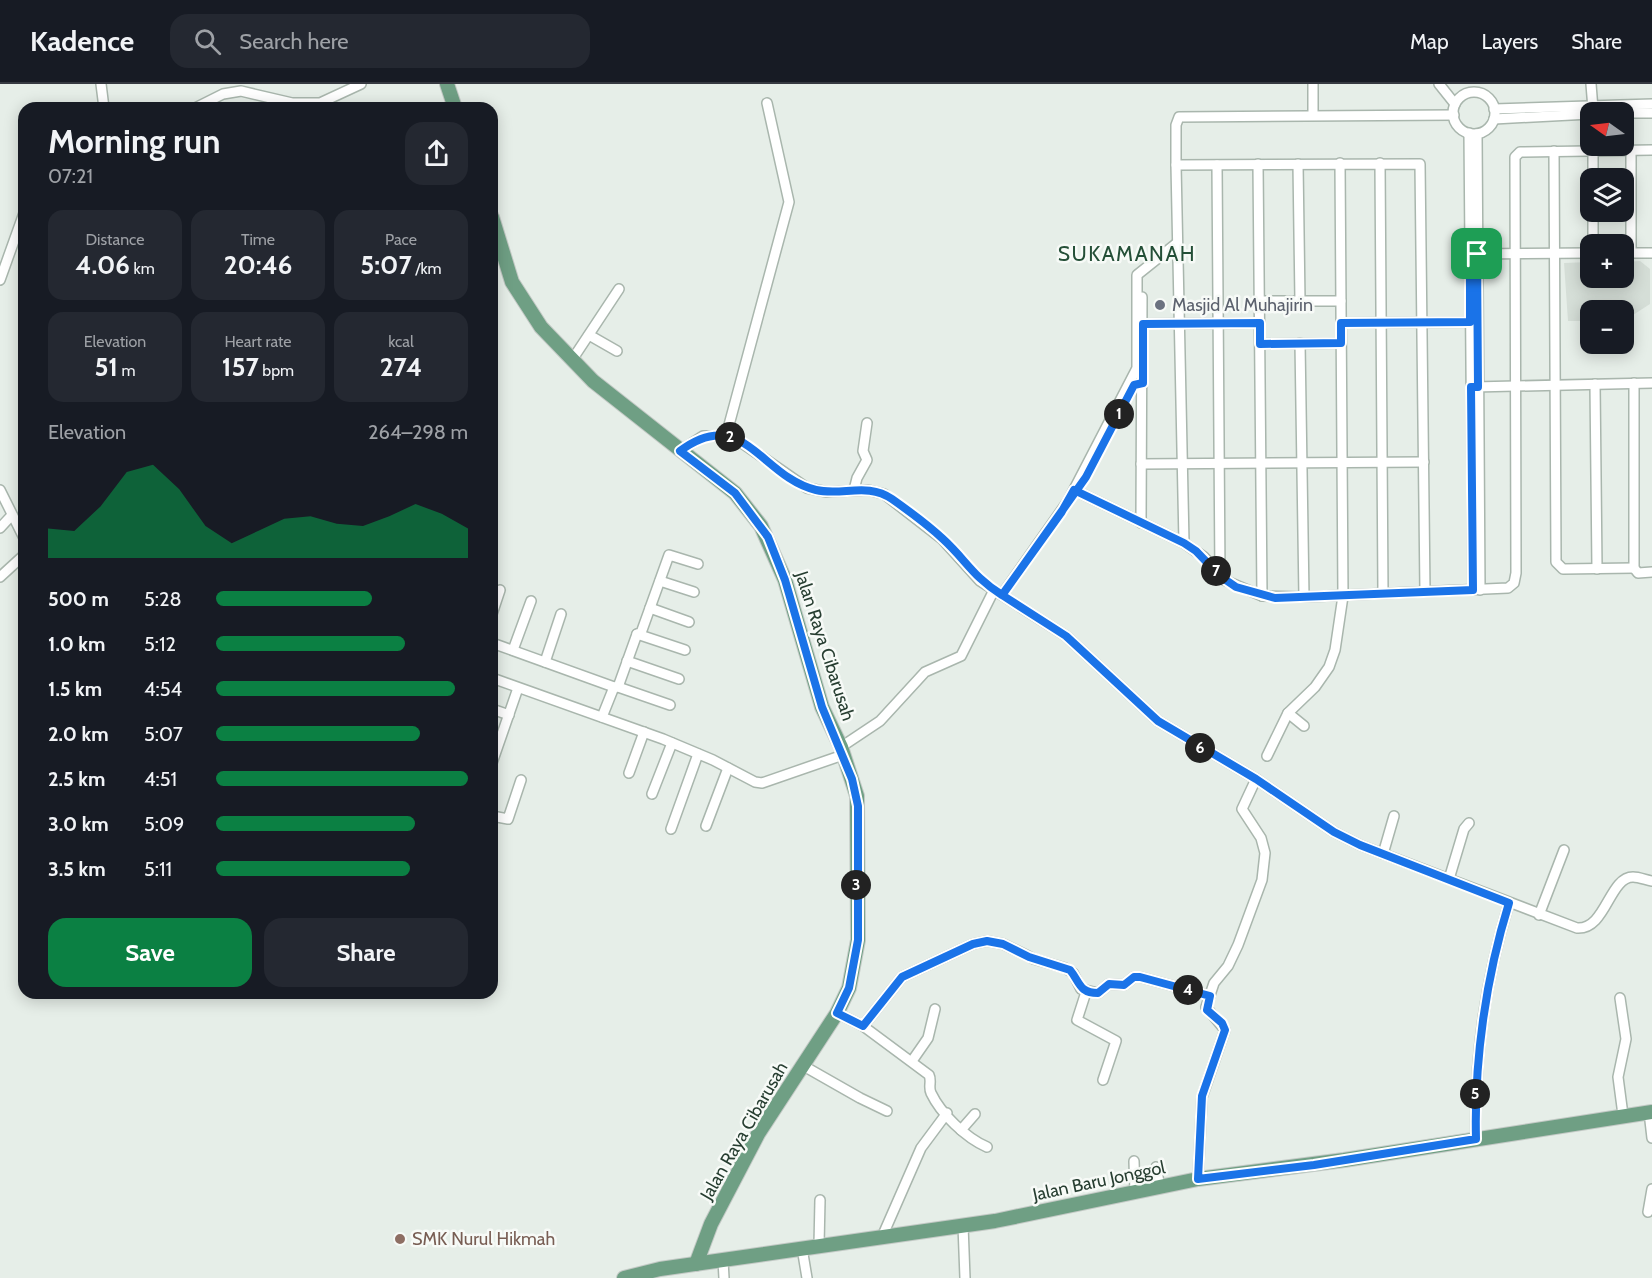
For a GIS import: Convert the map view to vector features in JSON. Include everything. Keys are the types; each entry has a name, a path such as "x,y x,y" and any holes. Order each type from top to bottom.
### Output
{"main road":[{"path":"447,84 453,102"},
{"name":"Jalan Raya Cibarusah","path":"498,238 507,269 518,293 534,318 593,381 735,493 768,537 785,580 822,707 842,751 857,796 858,940 849,988 837,1013 758,1134 703,1241 696,1264"},
{"name":"Jalan Baru Jonggol","path":"624,1278 660,1269 963,1225 1198,1179 1324,1163 1650,1112"}],"street":[{"path":"101,84 103,102"},
{"path":"322,102 361,84"},
{"path":"1313,84 1313,112"},
{"path":"1439,84 1455,104"},
{"path":"1592,84 1592,102"},
{"path":"1472,88 1486,96 1494,114 1487,129 1473,133 1459,127 1454,115 1455,104 1472,88"},
{"path":"207,102 223,94 241,91 288,102"},
{"path":"726,436 789,204 767,103"},
{"path":"1634,106 1652,104"},
{"path":"1267,110 1454,115"},
{"path":"1494,114 1580,110"},
{"path":"1184,543 1180,464 1176,125 1182,116 1313,112"},
{"path":"1634,113 1652,113"},
{"path":"1473,133 1476,590"},
{"path":"1074,490 1184,543 1204,557 1220,576 1236,587 1262,596 1343,596 1508,588 1516,578 1518,386 1515,156 1520,152 1580,149"},
{"path":"1634,151 1652,150"},
{"path":"1554,151 1556,562 1563,569 1634,568"},
{"path":"1628,234 1631,156"},
{"path":"1176,165 1415,162 1421,169 1425,592"},
{"path":"1267,756 1288,712 1315,687 1329,667 1335,650 1343,596 1340,163"},
{"path":"1380,163 1383,593"},
{"path":"1258,164 1262,596"},
{"path":"1298,164 1300,301"},
{"path":"1217,165 1220,576"},
{"path":"0,280 4,248 18,224"},
{"path":"1141,523 1143,277 1177,247"},
{"path":"498,680 644,732 698,754 749,780 762,783 842,751 880,721 926,672 961,656 998,593 1061,513 1137,368 1137,275 1177,247"},
{"path":"1634,253 1652,253"},
{"path":"1473,254 1580,254"},
{"path":"572,360 619,289"},
{"path":"1259,302 1341,301"},
{"path":"1341,323 1474,322"},
{"path":"1143,324 1260,323"},
{"path":"589,335 617,351"},
{"path":"1300,343 1304,597"},
{"path":"1260,344 1341,343"},
{"path":"1074,490 1086,477 1134,385 1143,383"},
{"path":"1634,383 1634,568 1638,573 1652,572"},
{"path":"1475,387 1652,383"},
{"path":"1594,384 1597,569"},
{"path":"854,490 857,478 867,460 863,451 867,423"},
{"path":"680,451 703,436 726,436 747,446 807,488 827,492 876,491 892,498 942,538 980,581 1066,636 1158,721 1256,779 1334,832 1383,854 1539,915 1583,928 1596,919 1625,879 1634,877 1652,881"},
{"path":"1141,464 1424,462"},
{"path":"0,490 18,526"},
{"path":"0,528 12,515"},
{"path":"602,717 637,634 641,633 669,555 698,564"},
{"path":"0,560 8,568"},
{"path":"0,577 18,560"},
{"path":"660,581 694,592"},
{"path":"498,596 500,590"},
{"path":"513,650 531,601"},
{"path":"650,608 689,622"},
{"path":"545,662 561,614"},
{"path":"637,634 685,650"},
{"path":"498,645 670,705"},
{"path":"627,661 679,679"},
{"path":"498,736 509,715 518,688"},
{"path":"498,711 509,715"},
{"path":"1288,712 1304,726"},
{"path":"629,773 644,732"},
{"path":"652,794 672,743"},
{"path":"671,829 698,754"},
{"path":"706,826 728,768"},
{"path":"1198,1179 1202,1096 1225,1030 1222,1023 1207,1010 1214,983 1231,961 1262,880 1265,853 1261,838 1242,809 1256,779"},
{"path":"498,817 508,819 521,780"},
{"path":"1383,854 1394,816"},
{"path":"1449,879 1464,829 1469,824"},
{"path":"1539,915 1564,850"},
{"path":"1476,1139 1477,1063 1509,903"},
{"path":"863,1026 902,977 973,944 987,941 1003,944 1029,957 1065,968 1072,973 1081,989 1086,992 1098,993 1109,984 1124,985 1134,977 1140,977 1210,996"},
{"path":"1086,992 1077,1020 1116,1041 1103,1080"},
{"path":"1620,998 1626,1039 1618,1077 1623,1115"},
{"path":"912,1061 928,1038 935,1009"},
{"path":"837,1013 863,1026 929,1075 931,1094 961,1130 987,1147"},
{"path":"802,1065 860,1098 887,1110"},
{"path":"1650,1112 1652,1138"},
{"path":"882,1237 921,1148 947,1113"},
{"path":"961,1130 975,1114"},
{"path":"1134,1161 1135,1193"},
{"path":"1156,1167 1160,1187"},
{"path":"1648,1212 1652,1189"},
{"path":"819,1200 819,1245"},
{"path":"963,1225 965,1278"},
{"path":"802,1248 807,1278"},
{"path":"723,1260 724,1278"}],"shaded area":[{"path":"1634,261 1640,261 1650,269 1650,304 1634,314 1634,300 1580,300 1580,321 1568,321 1564,263 1580,262 1580,288 1634,288"}],"place":[{"name":"Masjid Al Muhajirin","path":"1160,305"},
{"name":"SMK Nurul Hikmah","path":"400,1239"}],"district":[{"name":"SUKAMANAH","path":"1127,253"}],"route":[{"path":"1477,254 1470,254 1470,322 1341,323 1341,343 1260,344 1260,323 1143,324 1143,383 1134,385 1086,477 1074,490 1061,513 1003,594 1002,595 980,581 942,538 884,494 868,490 827,492 807,488 776,469 755,451 734,438 726,436 703,436 680,451 735,493 744,502 768,537 785,580 822,707 841,747 857,796 858,940 855,968 849,988 837,1013 863,1026 892,986 902,977 973,944 987,941 1003,944 1034,959 1070,970 1081,989 1086,992 1098,993 1109,984 1120,986 1134,977 1140,977 1210,996 1207,1010 1222,1023 1225,1030 1202,1096 1198,1179 1314,1165 1476,1139 1477,1063 1485,1013 1509,903 1360,845 1334,832 1289,804 1256,779 1205,751 1158,721 1066,636 1002,595 1061,513 1068,501 1074,490 1184,543 1204,557 1224,580 1262,596 1275,598 1473,590 1471,387 1478,387 1477,254"}]}
